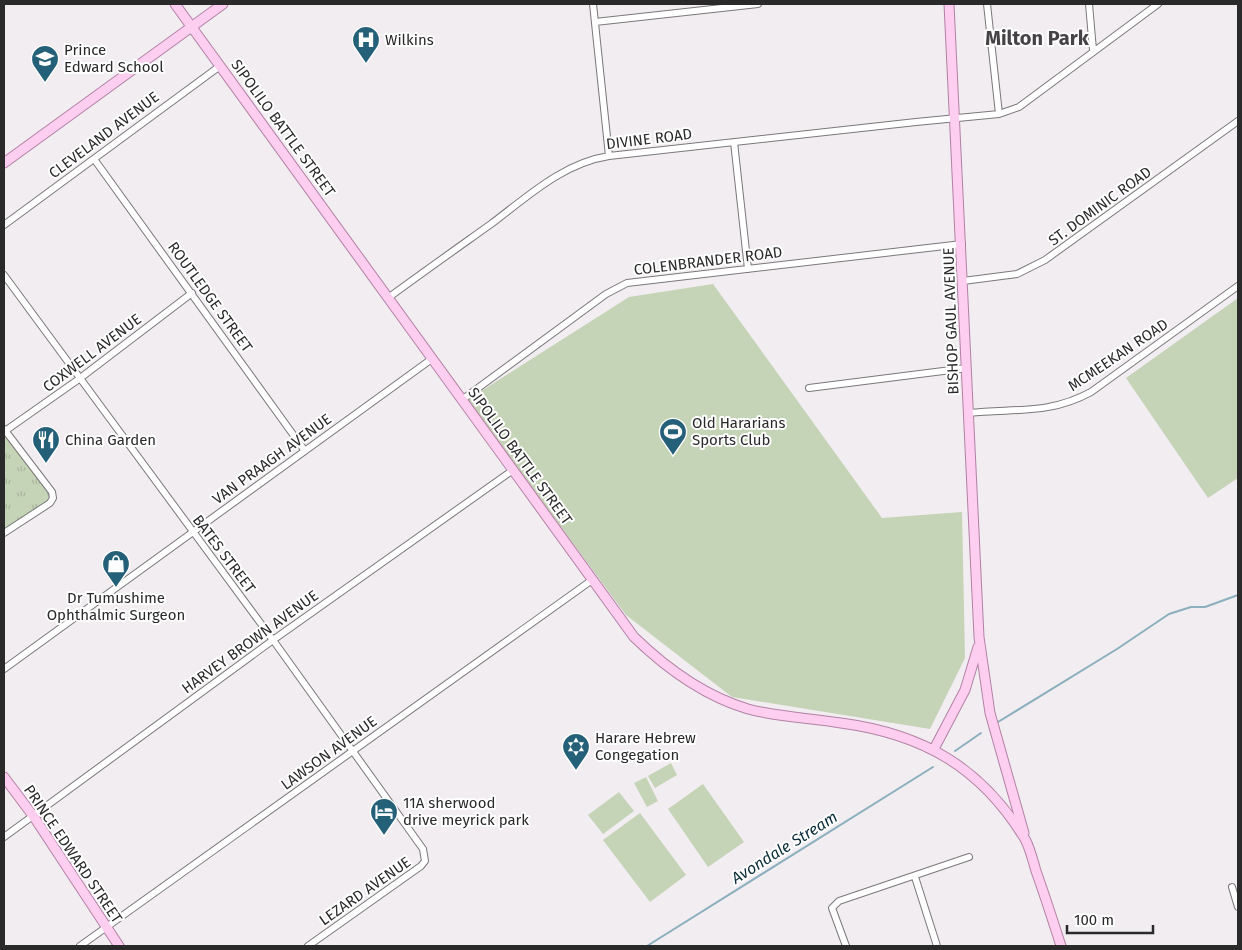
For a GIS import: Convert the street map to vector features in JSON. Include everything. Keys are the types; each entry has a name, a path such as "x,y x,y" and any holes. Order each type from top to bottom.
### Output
{"main road":[{"name":"SIPOLILO BATTLE STREET","path":"175,4 312,190 592,580 634,637 652,655 708,693 740,706 769,714 878,729 934,749"},
{"path":"4,163 223,4"},
{"name":"BISHOP GAUL AVENUE","path":"949,4 962,244 979,636"},
{"path":"979,636 973,669 965,690 934,749 971,773 1002,808 1026,841"},
{"path":"979,636 990,713 1026,841 1061,946"},
{"name":"PRINCE EDWARD STREET","path":"4,776 34,817 119,946"}],"street":[{"path":"593,4 609,156"},
{"path":"594,22 758,4"},
{"path":"987,4 999,114"},
{"path":"1089,4 1093,50"},
{"name":"DIVINE ROAD","path":"388,298 563,172 582,162 609,156 999,114 1019,107 1093,50 1158,4"},
{"name":"CLEVELAND AVENUE","path":"4,224 94,159 138,124 220,66"},
{"name":"ST. DOMINIC ROAD","path":"963,281 1016,274 1045,260 1238,121"},
{"path":"734,142 748,269"},
{"name":"ROUTLEDGE STREET","path":"94,159 304,451"},
{"name":"COLENBRANDER ROAD","path":"463,399 616,288 643,281 962,244"},
{"name":"BATES STREET","path":"4,275 273,640 423,849"},
{"name":"MCMEEKAN ROAD","path":"969,412 1046,409 1076,400 1091,392 1238,286"},
{"name":"COXWELL AVENUE","path":"5,430 79,379 192,293"},
{"name":"VAN PRAAGH AVENUE","path":"4,669 433,358"},
{"path":"809,388 967,368"},
{"path":"4,533 50,503 53,498 52,492 5,430"},
{"name":"HARVEY BROWN AVENUE","path":"4,837 34,817 273,640 513,470"},
{"name":"LAWSON AVENUE","path":"80,946 592,580"},
{"name":"LEZARD AVENUE","path":"308,946 422,866 425,860 423,849"},
{"path":"846,946 832,908 839,900 915,877 969,857"},
{"path":"915,877 937,946"},
{"path":"1232,887 1238,908"}],"green space":[{"name":"Old Hararians Sports Club","path":"713,284 882,518 962,512 965,658 930,729 732,697 626,615 467,400 629,297"},
{"path":"1238,298 1238,478 1208,498 1126,378"},
{"path":"4,429 54,497 4,531"},
{"path":"671,763 677,775 655,788 648,776"},
{"path":"646,777 658,801 647,807 634,783"},
{"path":"703,784 744,842 708,867 668,809"},
{"path":"619,792 634,811 603,834 588,815"},
{"path":"640,813 686,875 650,902 603,840"}],"waterway":[{"name":"Avondale Stream","path":"998,722 1117,649 1169,614 1191,607 1205,607 1238,595"},
{"name":"Avondale Stream","path":"955,751 981,733"},
{"name":"Avondale Stream","path":"647,946 933,767"}],"place":[{"name":"Wilkins","path":"366,64"},
{"name":"Prince Edward School","path":"45,83"},
{"name":"Old Hararians Sports Club","path":"673,456"},
{"name":"China Garden","path":"46,464"},
{"name":"Dr Tumushime Ophthalmic Surgeon","path":"116,588"},
{"name":"Harare Hebrew Congegation","path":"576,771"},
{"name":"11A sherwood drive meyrick park","path":"384,836"}],"district":[{"name":"Milton Park","path":"1037,38"}]}
